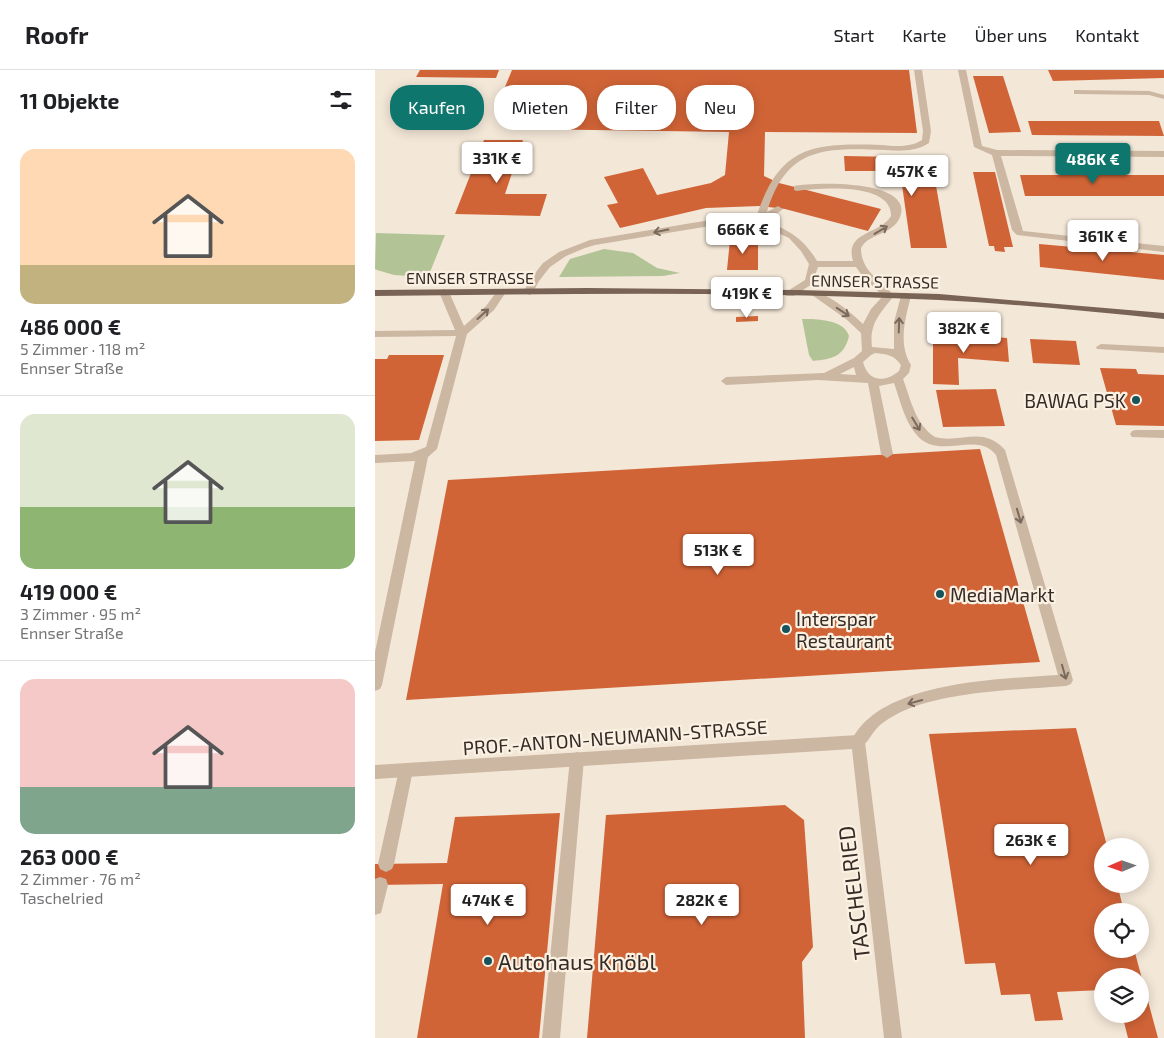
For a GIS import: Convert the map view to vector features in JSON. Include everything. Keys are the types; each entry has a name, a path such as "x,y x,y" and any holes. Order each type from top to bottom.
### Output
{"main road":[{"name":"ENNSER STRASSE","path":"375,293 529,292 906,296 998,301 1164,316"}],"street":[{"path":"760,221 768,195 775,181 793,160 809,152 865,148 902,148 919,146 926,141 927,131 918,70"},
{"path":"962,70 978,147 997,153 1164,154"},
{"path":"1077,92 1149,93 1164,97"},
{"path":"997,153 1019,233 1164,248"},
{"path":"797,188 825,185 850,187 877,193 893,202 896,208 896,214 886,228 861,238 856,250 858,264 889,296 874,313 865,332 867,352"},
{"path":"760,221 778,208"},
{"path":"529,292 538,272 549,262 575,248 593,242 722,220 760,221 792,236 805,250 814,264 809,282 790,294"},
{"path":"814,264 858,264"},
{"path":"444,292 462,333"},
{"path":"375,459 411,458 422,456 431,449 462,333 490,308 501,292"},
{"path":"817,295 850,316 865,332"},
{"path":"899,355 900,313 906,296"},
{"path":"375,334 462,333"},
{"path":"1101,347 1164,350"},
{"path":"726,381 826,377 891,382 904,374 906,367 899,355 883,350 867,352 858,361 826,377"},
{"path":"858,361 858,368 861,374 870,380 887,454"},
{"path":"858,742 876,719 899,706 946,694 990,686 1067,680 1001,453 993,444 983,441 939,442 925,438 912,418 898,379"},
{"path":"1137,434 1164,434"},
{"path":"375,685 422,456"},
{"name":"PROF.-ANTON-NEUMANN-STRASSE","path":"375,772 858,742"},
{"name":"TASCHELRIED","path":"858,742 893,1038"},
{"path":"551,1038 577,760"},
{"path":"386,864 406,770"},
{"path":"375,907 380,885"}],"green space":[{"path":"376,233 445,235 428,277 394,275 375,269"},
{"path":"604,249 633,253 657,268 680,273 663,276 559,277 570,259"},
{"path":"802,319 829,321 842,326 849,336 844,348 836,356 813,361 809,355"}],"building":[{"path":"420,70 499,70 496,78 416,77"},
{"path":"512,70 909,70 917,133 765,132 764,176 779,183 881,209 868,231 785,209 759,206 706,208 620,228 607,205 618,203 604,177 643,168 657,195 711,183 725,175 729,132 587,130 587,85 506,85"},
{"path":"1048,70 1164,70 1164,78 1053,81"},
{"path":"973,76 1003,76 1021,132 989,133"},
{"path":"1028,121 1159,121 1164,136 1032,135"},
{"path":"484,140 523,140 505,194 547,194 540,216 455,214"},
{"path":"844,156 899,157 899,163 932,163 947,248 911,248 900,171 845,171"},
{"path":"973,172 995,172 1013,247 1004,247 1005,252 995,251 994,246 989,246"},
{"path":"1020,175 1164,175 1164,196 1025,196"},
{"path":"758,239 758,270 727,270 730,240"},
{"path":"1039,244 1164,255 1164,280 1040,267"},
{"path":"758,316 758,321 736,322 736,317"},
{"path":"933,333 1007,338 1009,362 958,358 959,385 933,384"},
{"path":"1030,339 1076,341 1080,365 1033,363"},
{"path":"389,355 444,355 419,440 375,441 375,359 387,359"},
{"name":"BAWAG PSK","path":"1100,368 1136,369 1138,374 1164,375 1164,426 1116,425"},
{"path":"996,389 1005,426 943,427 936,390"},
{"path":"980,449 1040,662 406,700 448,480"},
{"path":"1076,728 1105,838 1094,838 1094,893 1119,893 1122,903 1094,903 1094,958 1136,958 1139,968 1094,968 1094,990 1057,992 1063,1020 1035,1021 1030,994 1001,995 995,963 965,964 929,734"},
{"path":"785,805 804,820 813,947 802,962 805,1038 587,1038 606,815"},
{"name":"Autohaus Knöbl","path":"560,813 539,1038 417,1038 443,884 375,885 375,864 447,863 455,817"},
{"path":"1149,1005 1158,1038 1128,1038 1124,1023 1149,1023"}],"place":[{"name":"BAWAG PSK","path":"1136,400"},
{"name":"MediaMarkt","path":"940,594"},
{"name":"Interspar Restaurant","path":"786,629"},
{"name":"Autohaus Knöbl","path":"488,961"}]}
